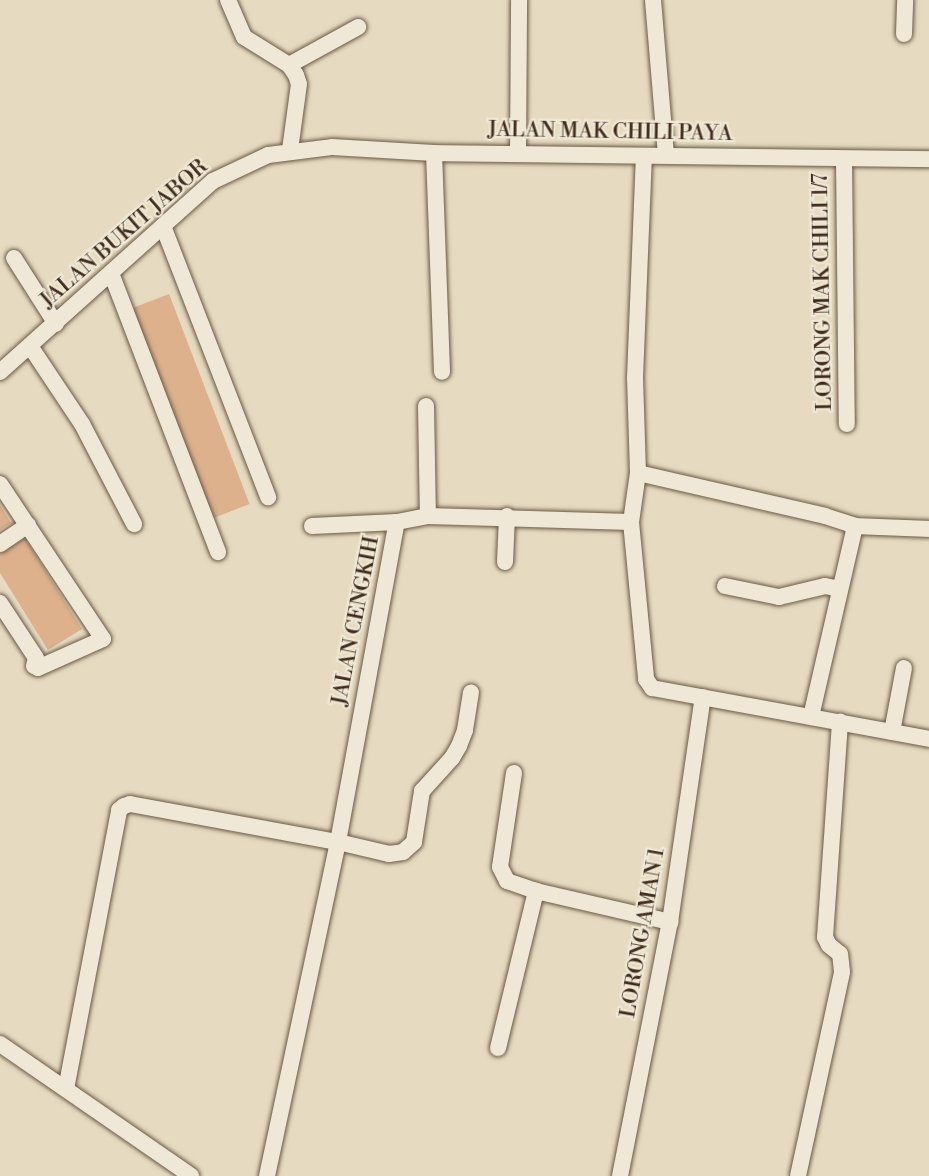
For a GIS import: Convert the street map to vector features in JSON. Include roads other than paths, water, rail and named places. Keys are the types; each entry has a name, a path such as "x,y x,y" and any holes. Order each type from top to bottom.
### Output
{"street":[{"path":"228,0 244,37 289,65 299,84 290,150"},
{"path":"518,154 519,0"},
{"path":"653,0 666,154"},
{"path":"904,34 905,0"},
{"path":"289,65 358,27"},
{"name":"JALAN MAK CHILI PAYA","path":"290,150 332,147 434,153 644,156 666,154 929,159"},
{"name":"JALAN BUKIT JABOR","path":"0,372 213,181 268,155 290,150"},
{"path":"434,153 442,372"},
{"path":"644,156 635,378 638,473 631,522 646,679 652,688 929,739"},
{"name":"LORONG MAK CHILI 1/7","path":"844,159 847,424"},
{"path":"163,226 268,497"},
{"path":"14,258 56,324"},
{"path":"111,273 218,552"},
{"path":"30,346 82,424 134,524"},
{"path":"426,406 428,516"},
{"path":"638,473 825,516 855,526 929,529"},
{"path":"0,484 103,639 40,668 33,666 36,658 0,603"},
{"name":"JALAN CENGKIH","path":"267,1176 338,842 397,522 428,516 507,516 631,522"},
{"path":"505,561 507,516"},
{"path":"312,526 397,522"},
{"path":"0,544 28,525"},
{"path":"811,717 855,526"},
{"path":"725,586 779,597 825,586 840,589"},
{"path":"892,732 904,668"},
{"path":"66,1089 119,810 130,804 396,854 410,848 416,831 419,799 427,783 452,758 459,746 465,730 471,692"},
{"name":"LORONG AMAN 1","path":"620,1176 670,922 703,697"},
{"path":"798,1176 842,972 840,954 829,945 825,937 840,722"},
{"path":"514,773 500,867 504,877 512,884 536,891 670,922"},
{"path":"498,1048 536,891"},
{"path":"0,1044 191,1176"}]}
